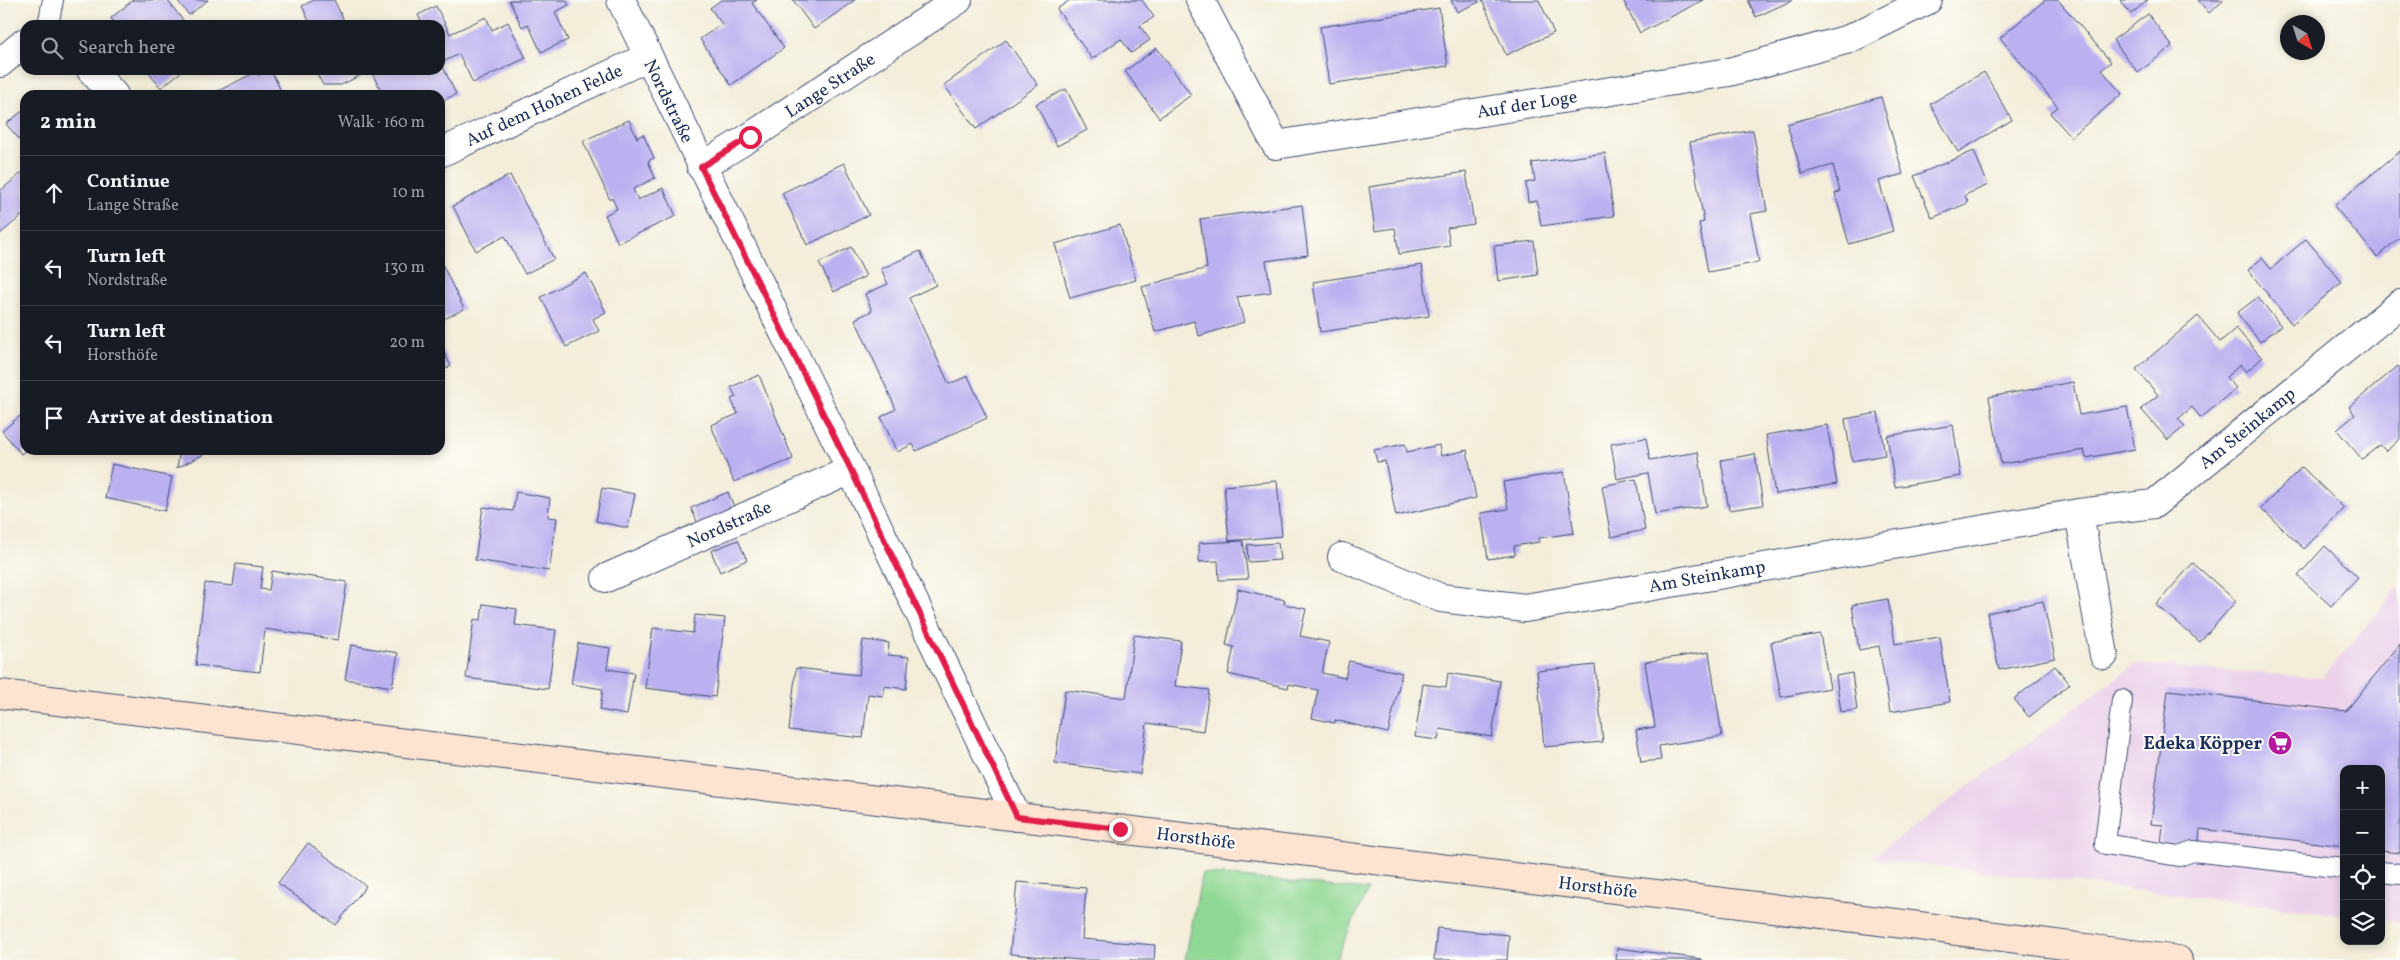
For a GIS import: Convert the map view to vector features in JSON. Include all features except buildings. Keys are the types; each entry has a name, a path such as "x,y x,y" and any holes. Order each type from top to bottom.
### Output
{"main road":[{"name":"Horsthöfe","path":"0,694 1886,922 2178,960"}],"street":[{"name":"Nordstraße","path":"620,0 851,470 1017,817"},
{"name":"Lange Straße","path":"701,167 750,137 958,0"},
{"name":"Auf der Loge","path":"1200,0 1276,145 1729,72 1849,39 1928,0"},
{"path":"0,63 20,46"},
{"name":"Auf dem Hohen Felde","path":"445,151 648,57"},
{"path":"96,75 109,90"},
{"name":"Am Steinkamp","path":"1342,558 1441,598 1525,608 2079,513 2154,504 2400,304"},
{"name":"Nordstraße","path":"606,578 851,470"},
{"path":"2079,513 2104,655"}],"lane":[{"path":"49,20 53,0"},
{"path":"2122,700 2105,844 2179,856 2193,851 2340,868"},
{"path":"2385,872 2400,874"}],"shaded area":[{"path":"2400,586 2400,922 2385,920 2385,765 2340,765 2340,915 1871,858 2135,664 2322,678"}],"green space":[{"path":"1202,873 1368,890 1335,960 1185,960"}],"place":[{"name":"Edeka Köpper","path":"2280,743"}],"route":[{"path":"750,137 701,167 851,470 1017,817 1120,829"}]}
